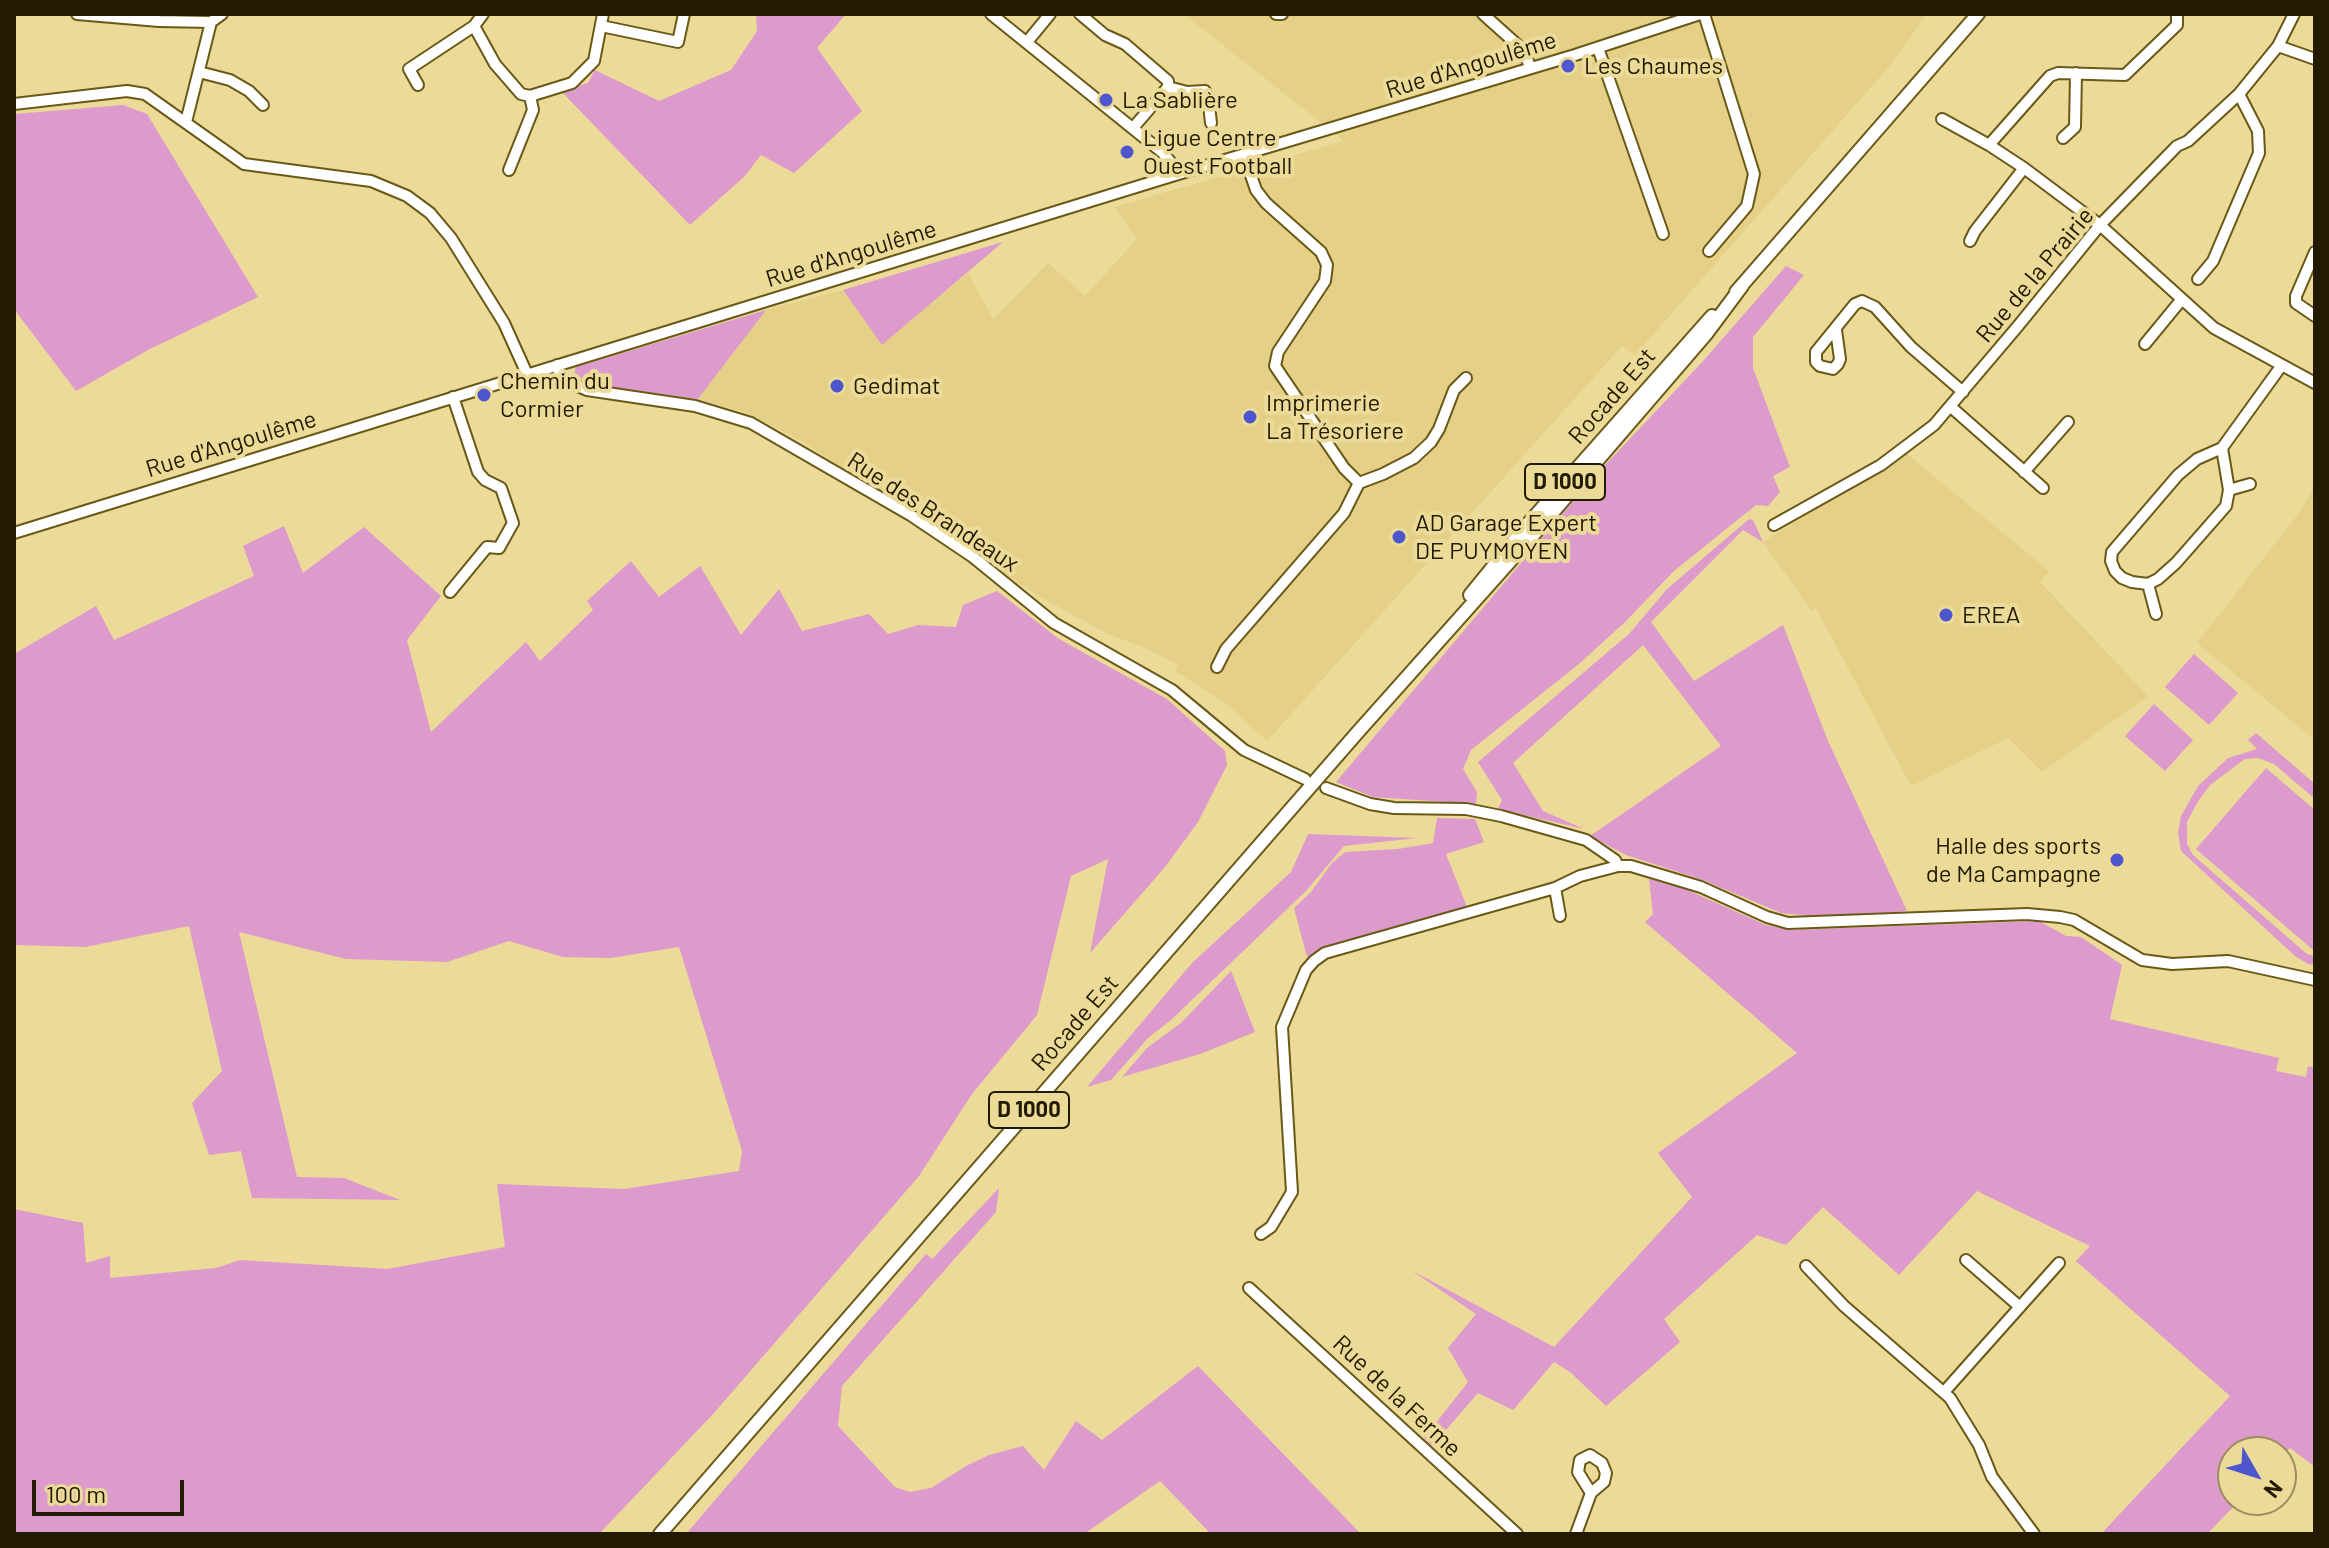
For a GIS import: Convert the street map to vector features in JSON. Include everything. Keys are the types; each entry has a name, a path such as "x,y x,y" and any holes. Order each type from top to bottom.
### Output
{"main road":[{"name":"Rocade Est","path":"660,1534 1398,686 1536,515 1702,326 1742,286 1978,14"}],"street":[{"path":"77,14 159,21 191,17 211,22"},
{"path":"186,122 211,22 222,14"},
{"path":"418,85 409,69 474,26 483,14"},
{"path":"474,26 495,64 521,94 530,96 572,83 594,61 603,14"},
{"path":"601,26 678,42 684,14"},
{"path":"991,14 1162,152 1173,165 1175,175"},
{"path":"1027,42 1050,14"},
{"path":"1080,14 1105,35 1125,44 1168,81 1168,87 1133,128"},
{"path":"1276,14 1282,14"},
{"path":"1483,14 1522,49 1531,68"},
{"path":"1702,14 1754,174 1747,206 1709,251"},
{"name":"Rue d'Angoulême","path":"14,533 1702,14"},
{"path":"1989,145 2050,76 2058,73 2125,75 2177,25 2177,14"},
{"name":"Rue de la Prairie","path":"1774,525 1881,465 1934,425 2100,225 2177,146 2188,141 2239,94 2278,46 2294,14"},
{"path":"2278,46 2315,59"},
{"path":"1598,48 1663,234"},
{"path":"199,72 230,80 249,91 263,105"},
{"path":"2063,138 2075,127 2076,73"},
{"path":"1168,87 1207,93 1211,123"},
{"path":"14,104 127,91 145,94 244,164 371,181 407,196 430,213 451,238 504,323 527,374"},
{"path":"2198,279 2213,261 2259,153 2258,131 2239,94"},
{"path":"509,170 533,110 530,96"},
{"path":"1942,119 2024,168 2100,225 2214,328 2315,383"},
{"path":"1244,155 1256,190 1321,252 1327,265 1325,281 1278,352 1275,366 1344,468 1359,483"},
{"path":"1970,241 2024,168"},
{"path":"2315,252 2296,296 2296,303 2315,316"},
{"path":"2145,344 2182,299"},
{"path":"1836,330 1855,304 1862,301 1868,303 1911,347 1963,392"},
{"name":"Rue des Brandeaux","path":"557,365 561,379 587,390 695,406 733,416 763,430 863,486 943,536 1016,590 1054,623 1172,690 1244,750 1305,779"},
{"path":"2222,448 2229,490 2226,506 2158,579 2148,584 2122,578 2111,561 2112,552 2178,475 2197,459 2222,448 2282,365"},
{"path":"1217,667 1226,649 1344,513 1359,483 1383,474 1423,450 1439,429 1454,390 1466,378"},
{"path":"450,592 487,547 499,548 513,523 501,488 485,480 478,472 453,397"},
{"path":"1951,407 2043,488"},
{"path":"2024,472 2068,422"},
{"path":"2229,490 2250,484"},
{"path":"2148,584 2156,614"},
{"path":"1326,788 1370,804 1394,808 1466,809 1501,816 1586,840 1615,860 1618,866"},
{"path":"1261,1234 1271,1227 1292,1192 1282,1027 1306,970 1325,953 1555,888 1580,876 1618,866 1631,866 1701,887 1767,917 1788,923 2027,914 2060,917 2074,920 2142,960 2172,964 2228,961 2315,980"},
{"path":"1555,888 1560,916"},
{"path":"1966,1260 2020,1307"},
{"path":"1944,1392 2059,1263"},
{"path":"1806,1266 1844,1306 1944,1392 1979,1445 1992,1477 2034,1534"},
{"name":"Rue de la Ferme","path":"1249,1288 1517,1534"},
{"path":"1576,1534 1591,1493"}],"shaded area":[{"path":"756,14 846,14 817,48 862,111 794,173 761,155 744,177 690,225 561,91 588,83 595,70 659,101 731,70 757,31"},
{"path":"1184,14 1927,14 1888,68 1635,355 1622,346 1267,741 1228,705 1175,671 1178,665 1106,633 1040,597 800,440 744,412 698,399 766,310 843,290 882,344 968,273 993,319 1048,263 1085,296 1137,239 1114,207 1344,141"},
{"path":"123,105 147,114 258,297 148,350 76,391 14,309 14,114"},
{"path":"1003,242 882,345 843,290"},
{"path":"1786,266 1804,275 1753,337 1753,368 1790,467 1773,476 1780,492 1768,506 1756,505 1674,571 1580,663 1471,750 1463,769 1477,792 1476,804 1373,797 1336,782 1592,479 1704,360"},
{"path":"766,310 698,399 588,384 574,374 576,367"},
{"name":"EREA","path":"1906,453 2049,571 2040,582 2148,696 2042,772 2008,738 1911,786 1816,608 1811,610 1763,542"},
{"path":"2315,487 2315,740 2197,643 2299,513"},
{"path":"1749,519 1753,520 1763,542 1743,530 1651,622 1694,681 1783,625 1828,741 1907,911 1821,917 1781,913 1703,880 1626,855 1590,836 1721,746 1643,645 1513,763 1543,811 1584,829 1498,809 1502,800 1478,762 1629,634 1667,589"},
{"path":"284,526 303,573 364,527 441,596 407,640 431,732 526,642 540,661 593,610 587,601 631,561 659,597 700,566 741,635 779,589 802,631 869,614 888,634 918,625 956,627 963,605 997,591 1059,639 1167,699 1225,751 1227,765 1198,822 1165,867 1090,953 1108,859 1071,876 1037,1015 972,1094 919,1176 714,1413 599,1534 14,1534 14,1209 83,1223 86,1263 110,1256 110,1278 216,1268 240,1260 387,1269 505,1247 497,1184 624,1189 739,1171 742,1151 679,947 611,958 563,957 509,941 447,962 346,959 239,932 297,1177 344,1178 400,1200 252,1198 241,1151 209,1155 192,1103 222,1071 189,926 85,947 14,945 14,654 96,606 114,640 254,576 243,546"},
{"path":"2194,654 2238,693 2209,725 2165,687"},
{"path":"2154,704 2193,740 2165,771 2125,736"},
{"path":"2256,733 2315,784 2315,799 2274,764 2258,758 2245,759 2210,785 2197,803 2187,822 2187,844 2193,855 2307,954 2315,956 2315,965 2295,956 2181,851 2178,833 2181,816 2198,786 2228,758 2257,749 2248,740"},
{"path":"2266,768 2315,810 2313,950 2196,849"},
{"path":"1437,818 1475,819 1484,842 1446,854 1467,907 1327,947 1307,957 1294,908 1311,892 1332,863 1345,852 1398,849 1433,843"},
{"path":"1308,834 1417,838 1344,846 1306,891 1171,1020 1148,1038 1111,1080 1087,1087 1192,963 1291,872"},
{"path":"1649,879 1685,889 1766,925 1792,930 2039,921 2066,936 2081,937 2122,965 2110,1019 2279,1058 2276,1071 2306,1077 2308,1066 2315,1068 2315,1467 2297,1453 2297,1436 2217,1436 2217,1516 2224,1516 2207,1534 2101,1534 2230,1396 2076,1261 2090,1246 1977,1191 1899,1275 1823,1207 1786,1245 1757,1235 1664,1319 1680,1342 1606,1406 1570,1372 1554,1362 1513,1410 1478,1393 1432,1446 1424,1438 1468,1382 1448,1348 1476,1314 1411,1270 1554,1347 1692,1197 1658,1153 1797,1053 1645,922 1653,914"},
{"path":"1231,971 1255,1032 1200,1054 1122,1077 1147,1048 1181,1023"},
{"path":"999,1188 996,1212 842,1386 838,1426 895,1487 910,1492 931,1488 989,1455 1023,1446 1044,1470 1076,1421 1102,1440 1198,1366 1361,1534 1211,1534 1160,1481 1084,1534 686,1534 926,1254 932,1259"}],"place":[{"name":"Les Chaumes","path":"1568,66"},
{"name":"La Sablière","path":"1106,100"},
{"name":"Ligue Centre Ouest Football","path":"1127,152"},
{"name":"Gedimat","path":"837,386"},
{"name":"Chemin du Cormier","path":"484,395"},
{"name":"Imprimerie La Trésoriere","path":"1250,417"},
{"name":"AD Garage Expert DE PUYMOYEN","path":"1399,537"},
{"name":"EREA","path":"1946,615"},
{"name":"Halle des sports de Ma Campagne","path":"2117,860"}]}
